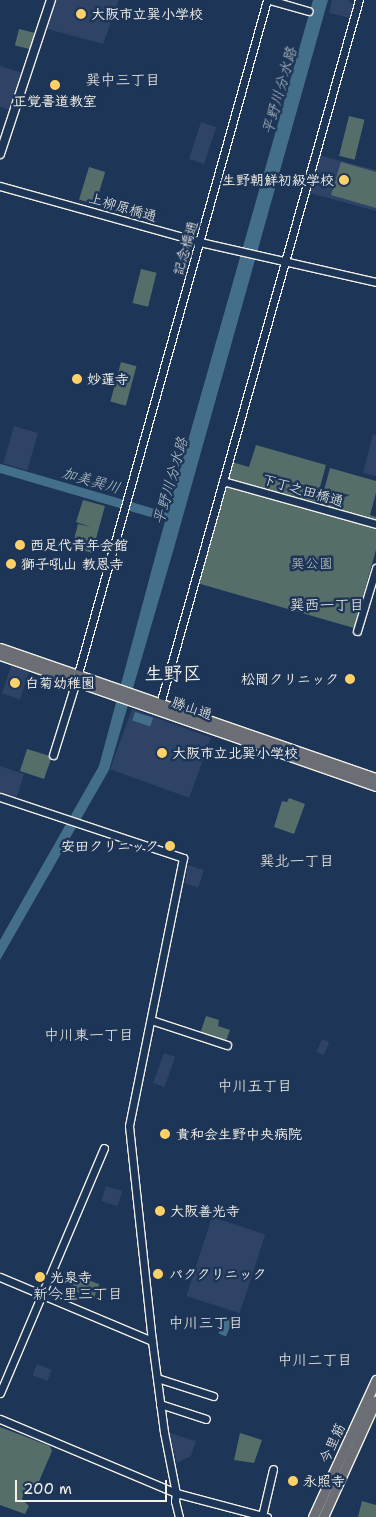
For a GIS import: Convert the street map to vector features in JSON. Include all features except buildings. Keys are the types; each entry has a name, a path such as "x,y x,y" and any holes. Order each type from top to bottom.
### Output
{"main road":[{"path":"0,154 51,0"},
{"name":"勝山通","path":"0,648 76,678 376,786"},
{"name":"勝山通","path":"0,655 76,678"},
{"name":"勝山通","path":"131,698 160,704 376,778"},
{"name":"今里筋","path":"313,1517 376,1380"},
{"name":"今里筋","path":"323,1517 376,1400"}],"street":[{"path":"269,0 308,11"},
{"name":"記念橋通","path":"53,755 269,0"},
{"path":"160,704 359,0"},
{"name":"上柳原橋通","path":"0,186 200,242 285,263"},
{"path":"285,263 376,282"},
{"name":"下丁之田橋通","path":"223,481 376,524"},
{"path":"357,631 376,568"},
{"path":"0,797 183,858 129,1126 160,1404 179,1517"},
{"path":"151,1020 227,1045"},
{"path":"0,1393 104,1148"},
{"path":"0,1277 152,1341"},
{"path":"157,1378 214,1396"},
{"path":"160,1404 206,1418"},
{"path":"0,1419 176,1493 265,1516 273,1469"}],"shaded area":[{"name":"大阪市立巽小学校","path":"53,0 119,0 103,44 44,28"},
{"name":"平野川分水路","path":"313,0 328,0 174,548 109,770 0,960 0,940 99,766 157,550"},
{"path":"332,0 349,0 349,2 355,4 351,18 329,13"},
{"path":"0,66 23,73 10,110 0,107"},
{"path":"201,122 216,127 204,164 189,159"},
{"name":"生野朝鮮初級学校","path":"318,155 376,170 376,211 310,193 308,191"},
{"path":"14,426 38,433 27,470 3,463"},
{"path":"373,434 376,435 376,476 363,473"},
{"name":"白菊幼稚園","path":"11,666 29,672 20,699 2,694"},
{"name":"大阪市立北巽小学校","path":"132,709 211,738 189,798 110,769"},
{"path":"135,712 153,718 150,726 132,721"},
{"path":"0,766 24,774 17,797 0,792"},
{"path":"188,865 204,870 198,888 185,883"},
{"path":"322,1039 329,1042 324,1055 317,1052"},
{"path":"164,1053 175,1057 164,1087 153,1083"},
{"path":"106,1186 122,1191 118,1206 101,1201"},
{"path":"212,1217 265,1234 240,1313 186,1296"},
{"path":"226,1316 233,1319 226,1337 219,1333"},
{"path":"37,1364 52,1370 47,1381 33,1375"},
{"path":"169,1433 196,1441 191,1456 177,1463"}],"green space":[{"path":"19,29 35,33 30,49 15,45"},
{"path":"349,116 365,120 355,160 339,156"},
{"path":"341,162 376,172 376,208 331,195"},
{"path":"89,167 105,172 95,204 79,200"},
{"path":"141,269 157,273 148,307 133,303"},
{"path":"121,362 136,366 126,406 110,402"},
{"path":"256,445 326,465 316,502 230,480 228,476 232,462 249,467"},
{"path":"330,468 376,481 376,493 370,515 376,517 376,520 320,505"},
{"name":"巽公園","path":"225,486 376,528 376,550 354,628 197,583"},
{"path":"83,500 105,506 92,553 72,547 78,524 91,527 76,522"},
{"path":"27,749 50,756 51,759 44,779 20,771"},
{"path":"289,798 305,804 294,834 274,827 282,801 287,802"},
{"path":"206,1016 219,1020 218,1026 230,1030 226,1041 200,1034"},
{"path":"75,1275 99,1284 94,1298 70,1289"},
{"path":"0,1427 50,1446 52,1451 37,1486 27,1484 22,1499 29,1506 25,1514 0,1505"},
{"path":"240,1433 262,1440 254,1463 234,1460"},
{"path":"362,1501 376,1505 376,1517 358,1517"}],"waterway":[{"name":"加美巽川","path":"0,468 174,519"}],"place":[{"name":"大阪市立巽小学校","path":"81,14"},
{"name":"正覚書道教室","path":"55,85"},
{"name":"生野朝鮮初級学校","path":"344,180"},
{"name":"妙蓮寺","path":"77,379"},
{"name":"西足代青年会館","path":"20,545"},
{"name":"獅子吼山 教恩寺","path":"11,564"},
{"name":"松岡クリニック","path":"350,679"},
{"name":"白菊幼稚園","path":"15,683"},
{"name":"大阪市立北巽小学校","path":"162,753"},
{"name":"安田クリニック","path":"170,846"},
{"name":"貴和会生野中央病院","path":"165,1134"},
{"name":"大阪善光寺","path":"160,1211"},
{"name":"パククリニック","path":"158,1274"},
{"name":"光泉寺","path":"40,1277"},
{"name":"永照寺","path":"293,1481"}],"district":[{"name":"巽中三丁目","path":"123,81"},
{"name":"巽西一丁目","path":"327,606"},
{"name":"生野区","path":"173,674"},
{"name":"巽北一丁目","path":"297,862"},
{"name":"中川東一丁目","path":"89,1036"},
{"name":"中川五丁目","path":"255,1087"},
{"name":"新今里三丁目","path":"78,1295"},
{"name":"中川三丁目","path":"206,1324"},
{"name":"中川二丁目","path":"315,1361"}]}
